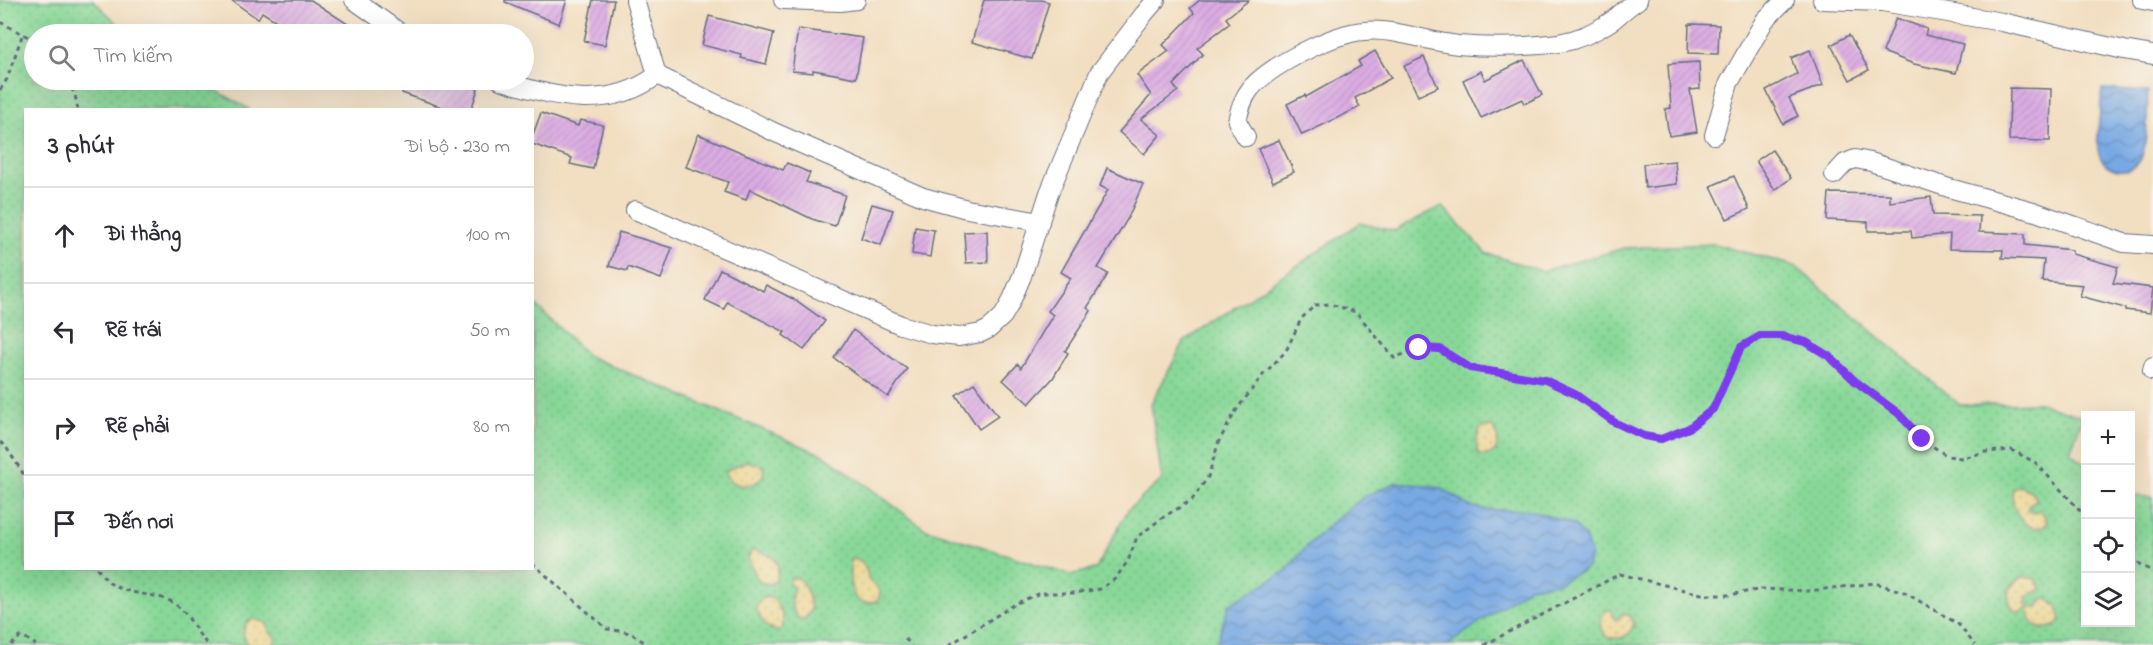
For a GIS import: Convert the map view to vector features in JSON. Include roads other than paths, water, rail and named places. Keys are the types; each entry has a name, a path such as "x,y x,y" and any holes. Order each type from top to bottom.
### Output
{"street":[{"path":"354,0 388,24"},
{"path":"635,0 657,75 776,133 923,197 967,210 1040,222"},
{"path":"783,0 840,2 856,0"},
{"path":"635,210 902,325 952,337 981,333 1003,316 1010,304 1022,276 1049,193 1099,73 1156,0"},
{"path":"1246,137 1237,121 1241,103 1252,87 1270,72 1295,57 1332,40 1363,31 1388,32 1459,45 1559,42 1579,38 1595,30 1638,0"},
{"path":"1714,135 1730,83 1765,20 1784,0 1799,0"},
{"path":"1822,0 1882,2 1926,9 2002,22 2153,55"},
{"path":"2142,0 2153,2"},
{"path":"534,90 554,96 587,99 630,90 647,83 657,75"},
{"path":"1834,175 1845,163 1855,159 1870,162 1949,188 2033,211 2124,243 2153,245"}],"water":[{"path":"2102,89 2148,92 2145,146 2140,161 2127,170 2112,169 2106,165 2098,150"},
{"path":"1397,482 1441,488 1469,506 1488,510 1530,510 1573,524 1585,537 1591,555 1586,569 1557,583 1529,587 1448,645 1216,645 1229,605 1286,571 1331,523 1365,496"}]}
